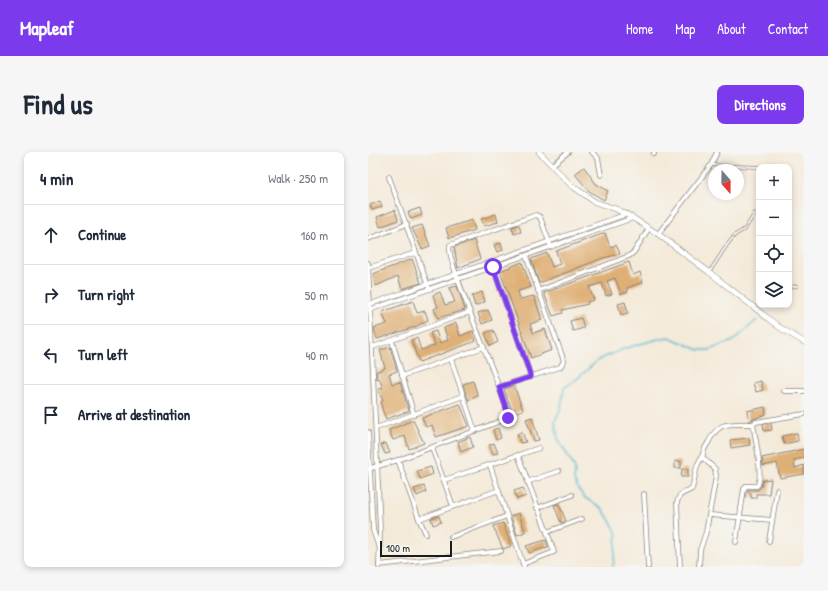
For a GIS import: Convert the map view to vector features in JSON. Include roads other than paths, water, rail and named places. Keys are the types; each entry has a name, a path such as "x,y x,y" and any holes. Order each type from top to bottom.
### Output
{"street":[{"path":"539,152 571,186 595,202 627,214 658,234 757,309 779,328 804,342"},
{"path":"552,165 568,152"},
{"path":"592,152 598,158 601,175"},
{"path":"711,164 717,152"},
{"path":"658,234 708,169"},
{"path":"389,177 407,224 415,253 429,290"},
{"path":"369,304 627,214"},
{"path":"369,469 432,448 508,418 499,387 458,280 448,250 450,245 533,215 540,217 550,247"},
{"path":"369,310 633,218"},
{"path":"368,239 407,224"},
{"path":"538,291 629,256 634,252 649,228"},
{"path":"368,268 415,253"},
{"path":"499,387 560,367 564,361 526,256"},
{"path":"368,263 369,310 373,347 380,517 378,547 379,566 501,551"},
{"path":"493,267 531,377"},
{"path":"373,347 470,312"},
{"path":"392,341 414,415"},
{"path":"402,376 484,347"},
{"path":"451,359 475,430"},
{"path":"784,392 804,391"},
{"path":"376,428 463,396"},
{"path":"680,567 677,502 680,495 690,491 694,486 697,466 712,433 718,427 725,425 753,424 756,422 804,414"},
{"path":"736,542 738,518 744,487 748,485 757,486 759,482 759,462 753,424"},
{"path":"368,432 373,530 378,547"},
{"path":"432,448 453,506"},
{"path":"444,480 540,448"},
{"path":"490,465 524,565 554,552 518,455"},
{"path":"699,567 700,550 710,515 716,472 702,456"},
{"path":"398,460 426,534"},
{"path":"527,482 559,471"},
{"path":"419,518 498,490"},
{"path":"769,541 776,490"},
{"path":"644,494 648,567"},
{"path":"537,508 572,495"},
{"path":"710,515 772,520"},
{"path":"451,537 507,516"},
{"path":"372,517 380,517"},
{"path":"547,532 582,519"}],"lane":[{"path":"744,166 756,167"},
{"path":"709,272 727,245 735,235 744,229 755,213"},
{"path":"792,287 797,286"}],"waterway":[{"path":"613,567 617,535 614,527 602,508 585,498 578,489 574,480 575,468 558,439 555,421 561,408 564,388 598,360 626,348 669,337 699,350 709,350 733,341 757,320"}]}
